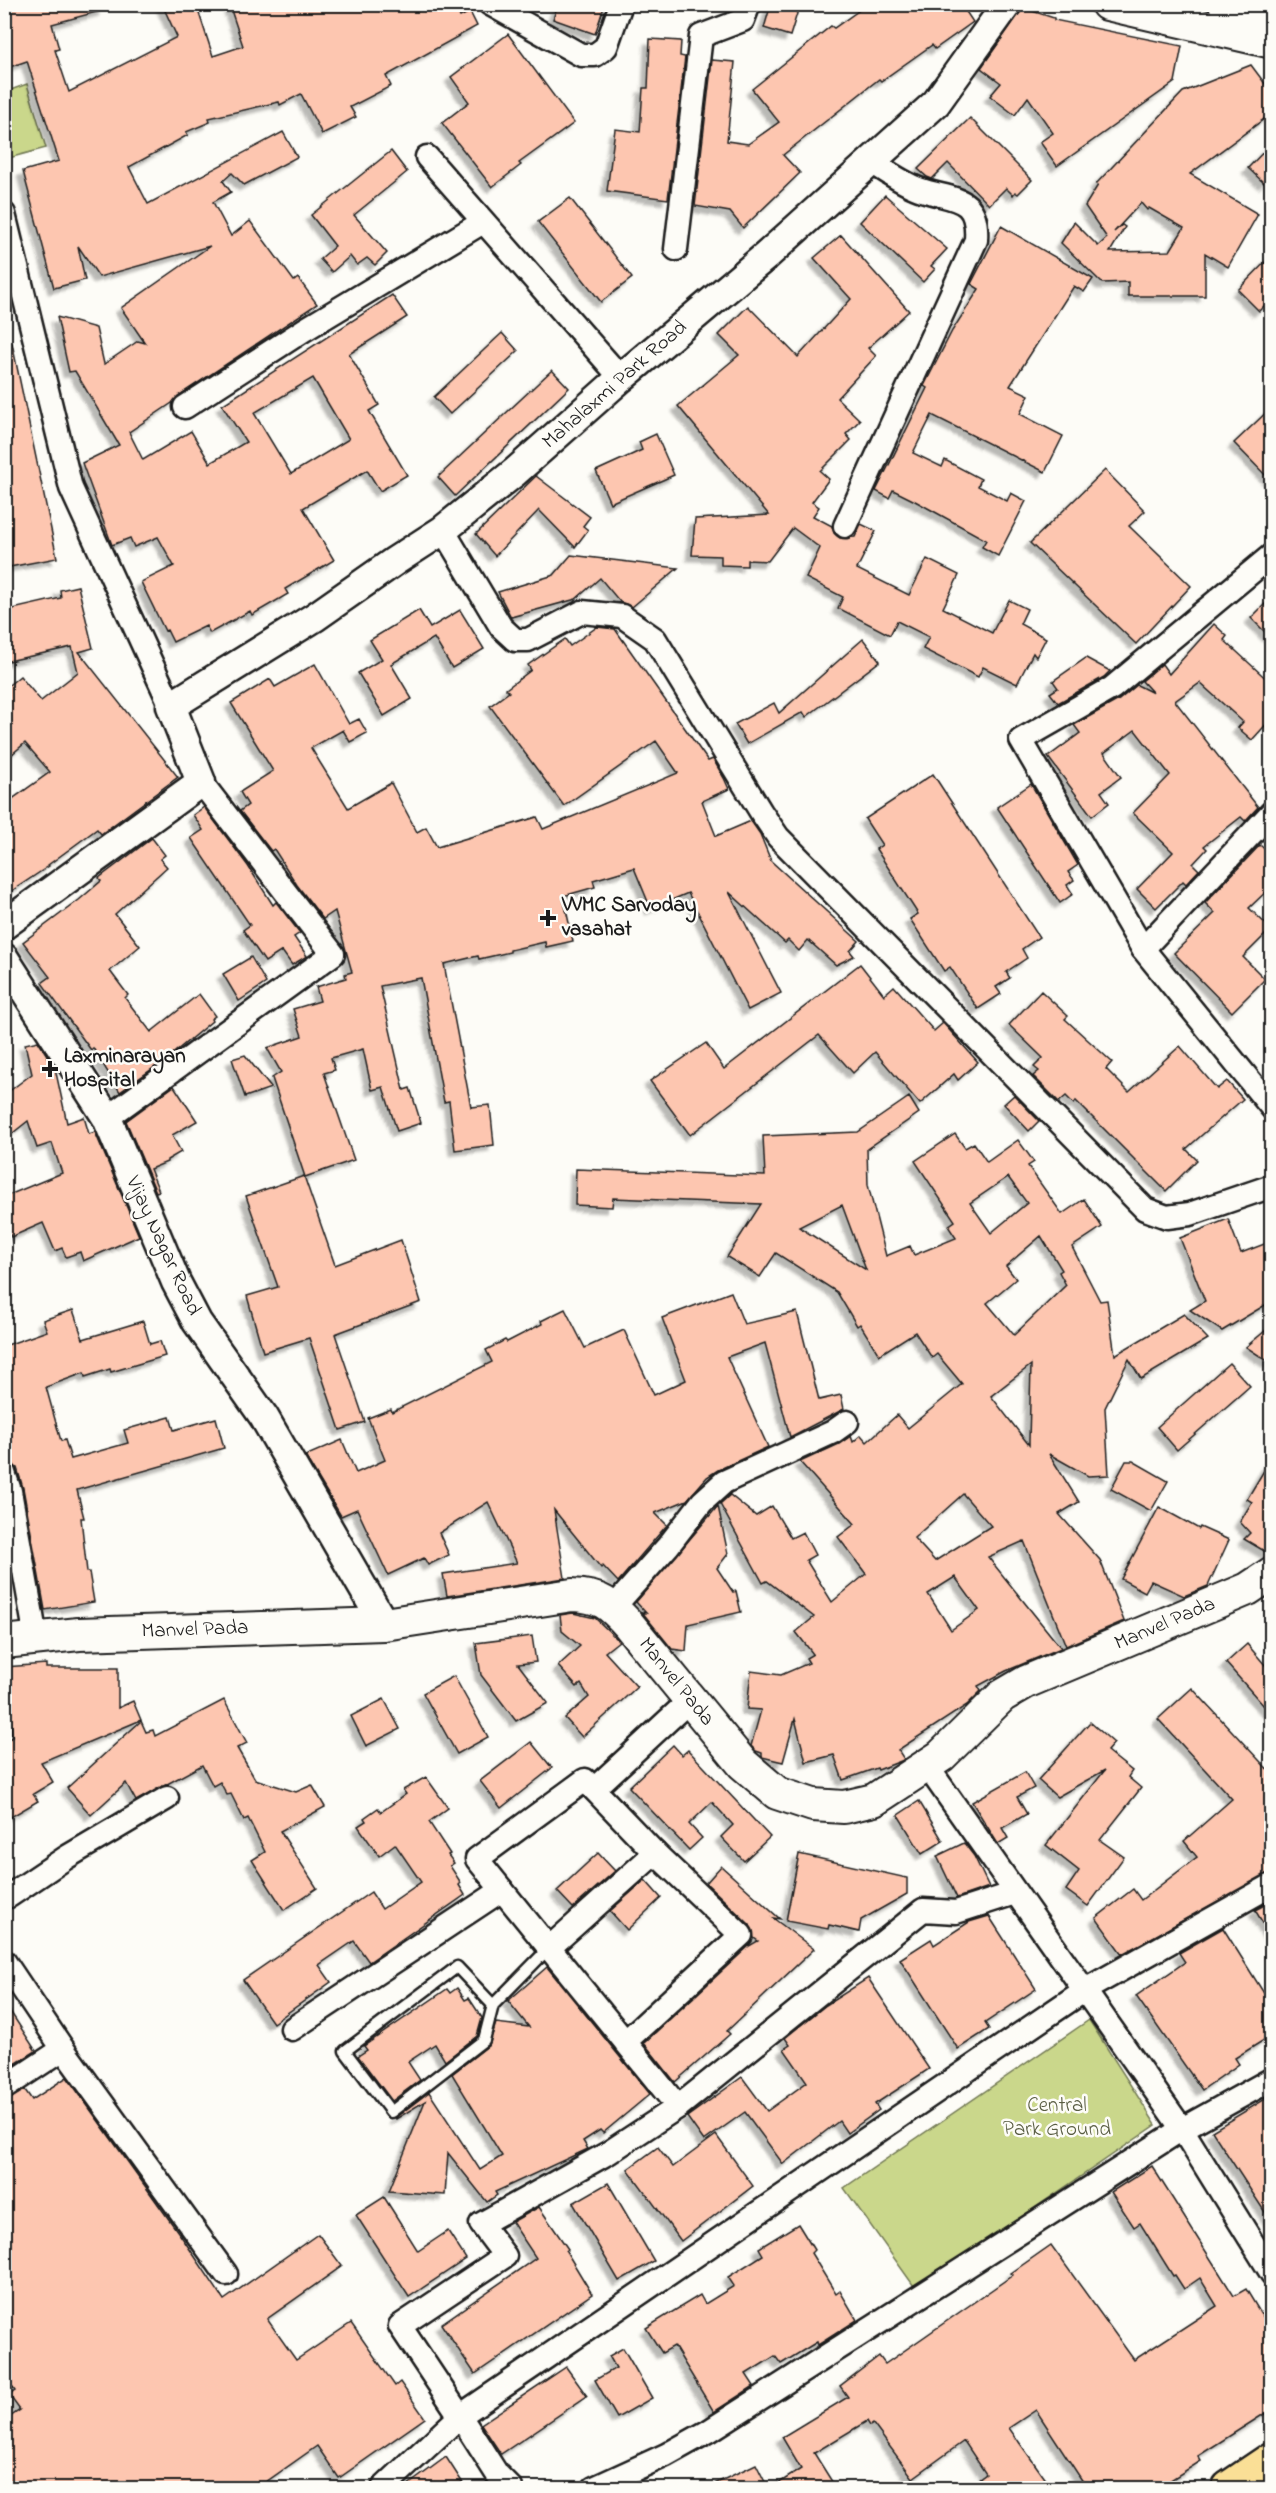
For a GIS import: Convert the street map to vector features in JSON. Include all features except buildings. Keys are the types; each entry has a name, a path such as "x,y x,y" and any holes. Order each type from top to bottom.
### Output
{"main road":[{"path":"1225,4 1272,18"},
{"path":"1119,6 1272,42"},
{"name":"Manvel Pada","path":"4,1642 79,1634 384,1624 572,1595 594,1596 613,1608 743,1764 777,1793 813,1805 844,1807 873,1800 927,1766 941,1756 1002,1696 1026,1682 1248,1589 1272,1573"},
{"path":"1229,2488 1272,2459"}],"street":[{"path":"490,4 581,55 595,55 606,47 621,4"},
{"path":"676,249 701,36 743,20 749,4"},
{"name":"Mahalaxmi Park Road","path":"171,706 315,616 443,530 515,472 621,378 766,256 936,103 1007,4"},
{"path":"427,157 621,378"},
{"path":"845,526 976,240 977,224 974,213 963,200 905,183 870,161"},
{"path":"4,214 70,488 171,706 201,782 333,954 107,1118"},
{"path":"185,407 313,324 483,222"},
{"path":"443,530 501,627 515,640 528,640 582,612 622,616 655,639 760,812 778,837 1145,1209 1167,1217 1190,1214 1272,1186"},
{"path":"1272,555 1112,688 1021,740 1143,949 1272,1108"},
{"path":"4,925 201,782"},
{"path":"1143,949 1272,812"},
{"name":"Vijay Nagar Road","path":"4,958 107,1118 176,1282 197,1322 264,1417 384,1624"},
{"path":"613,1608 668,1546 702,1502 724,1482 833,1432 847,1422"},
{"path":"4,1473 10,1491 36,1638"},
{"path":"594,1789 690,1700"},
{"path":"927,1766 1182,2129 1272,2274"},
{"path":"625,2042 741,1935 585,1780 477,1859 548,1948 678,2107"},
{"path":"6,1892 167,1798"},
{"path":"548,1948 656,1853"},
{"path":"383,2488 460,2416 1085,1990 1272,1885"},
{"path":"292,2029 502,1890"},
{"path":"512,2488 497,2474 400,2326 505,2256 481,2224 608,2153 678,2107 923,1910 956,1912 1015,1893"},
{"path":"4,1961 63,2049 226,2274"},
{"path":"4,2088 63,2049"},
{"path":"594,2488 666,2455 709,2431 1182,2129 1272,2079"}],"lane":[{"path":"493,2005 456,1966 345,2051 391,2112 484,2040 493,2005 548,1948"}],"green space":[{"path":"27,84 46,148 5,159 5,92"},
{"name":"Central Park Ground","path":"1089,2020 1156,2125 916,2289 844,2188"}],"place":[{"name":"VVMC Sarvoday vasahat","path":"548,918"},
{"name":"Laxminarayan Hospital","path":"50,1069"}]}
